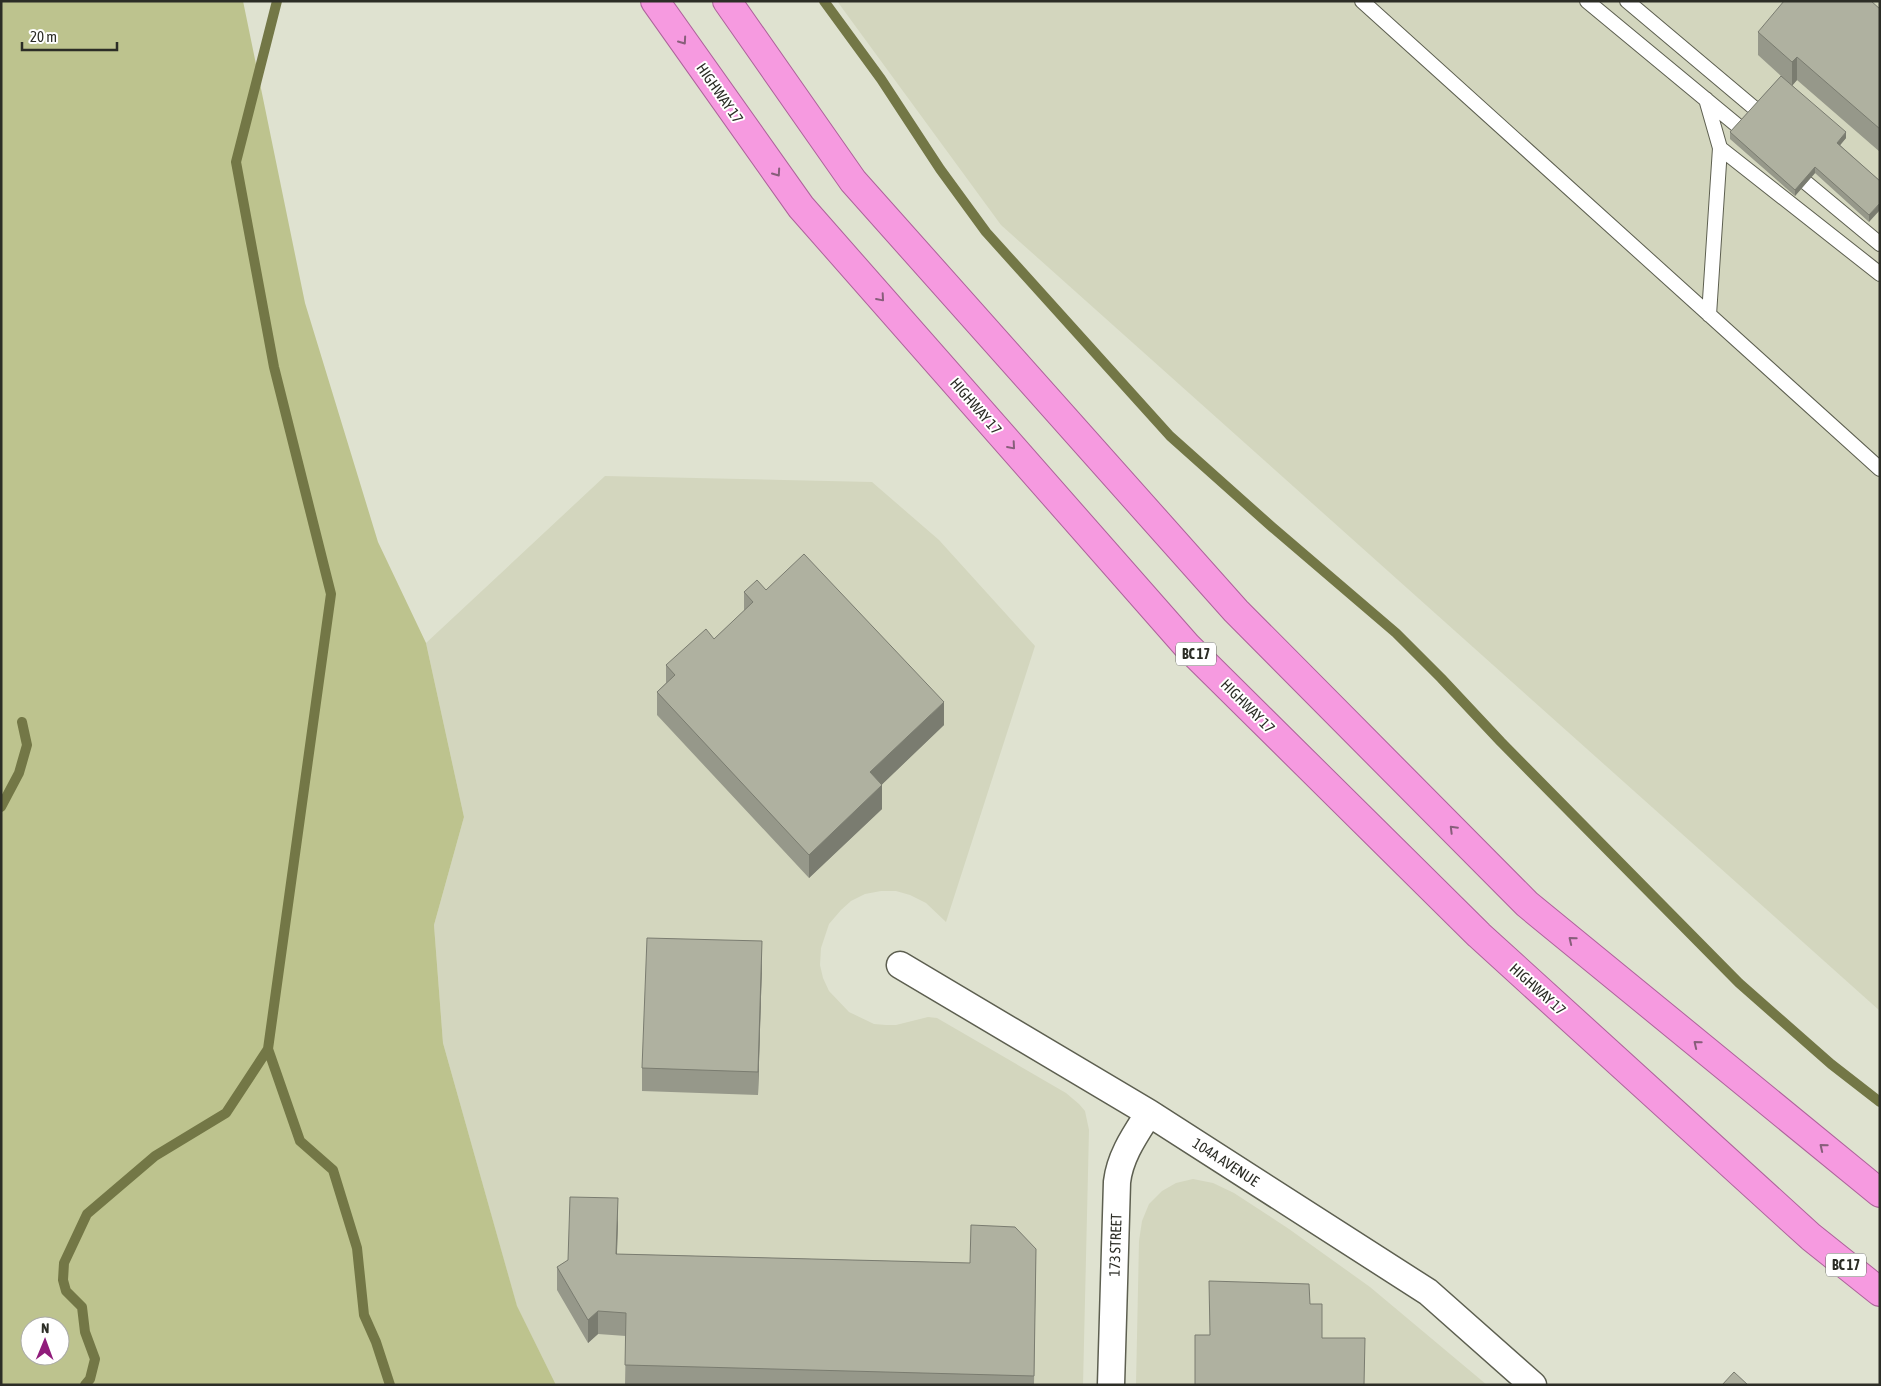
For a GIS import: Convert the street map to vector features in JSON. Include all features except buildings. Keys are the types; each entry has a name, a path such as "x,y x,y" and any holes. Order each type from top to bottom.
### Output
{"highway":[{"name":"HIGHWAY 17","path":"655,1 801,207 1187,646 1479,935 1811,1237 1880,1292"},
{"path":"726,1 853,181 1236,611 1527,904 1880,1194"}],"street":[{"name":"104A AVENUE","path":"900,965 1149,1113 1428,1292 1533,1385"},
{"name":"173 STREET","path":"1111,1385 1117,1182 1119,1168 1129,1145 1149,1113"}],"lane":[{"path":"1362,1 1880,469"},
{"path":"1587,1 1759,143"},
{"path":"1628,1 1773,124"},
{"path":"1706,100 1720,148 1709,315"},
{"path":"1720,148 1880,274"},
{"path":"1781,162 1880,244"}],"shaded area":[{"path":"837,1 1880,1 1880,1011 1001,225"},
{"path":"605,476 872,482 939,540 1035,646 946,922 926,903 910,895 896,891 865,894 851,901 829,924 821,948 820,965 829,991 849,1012 874,1024 886,1025 896,1025 928,1017 937,1018 1066,1093 1085,1111 1089,1130 1083,1385 556,1385 517,1307 443,1043 434,925 464,817 426,643"},
{"path":"1193,1179 1213,1183 1234,1193 1289,1229 1370,1287 1487,1385 1136,1385 1139,1241 1142,1221 1149,1204 1162,1191 1176,1183"}],"green space":[{"path":"1,1 243,1 305,303 378,542 426,643 464,817 434,925 443,1043 517,1306 556,1385 1,1385"}],"waterway":[{"path":"277,1 236,162 274,367 331,594 268,1049 300,1141 333,1170 357,1248 364,1315 376,1342 390,1385"},
{"path":"824,1 881,79 940,169 986,232 1170,436 1272,527 1396,633 1739,983 1831,1064 1880,1102"},
{"path":"1,807 19,773 27,745 22,722"},
{"path":"85,1385 90,1379 95,1359 85,1332 82,1307 66,1291 63,1280 64,1263 87,1214 155,1156 226,1113 268,1049"}]}
